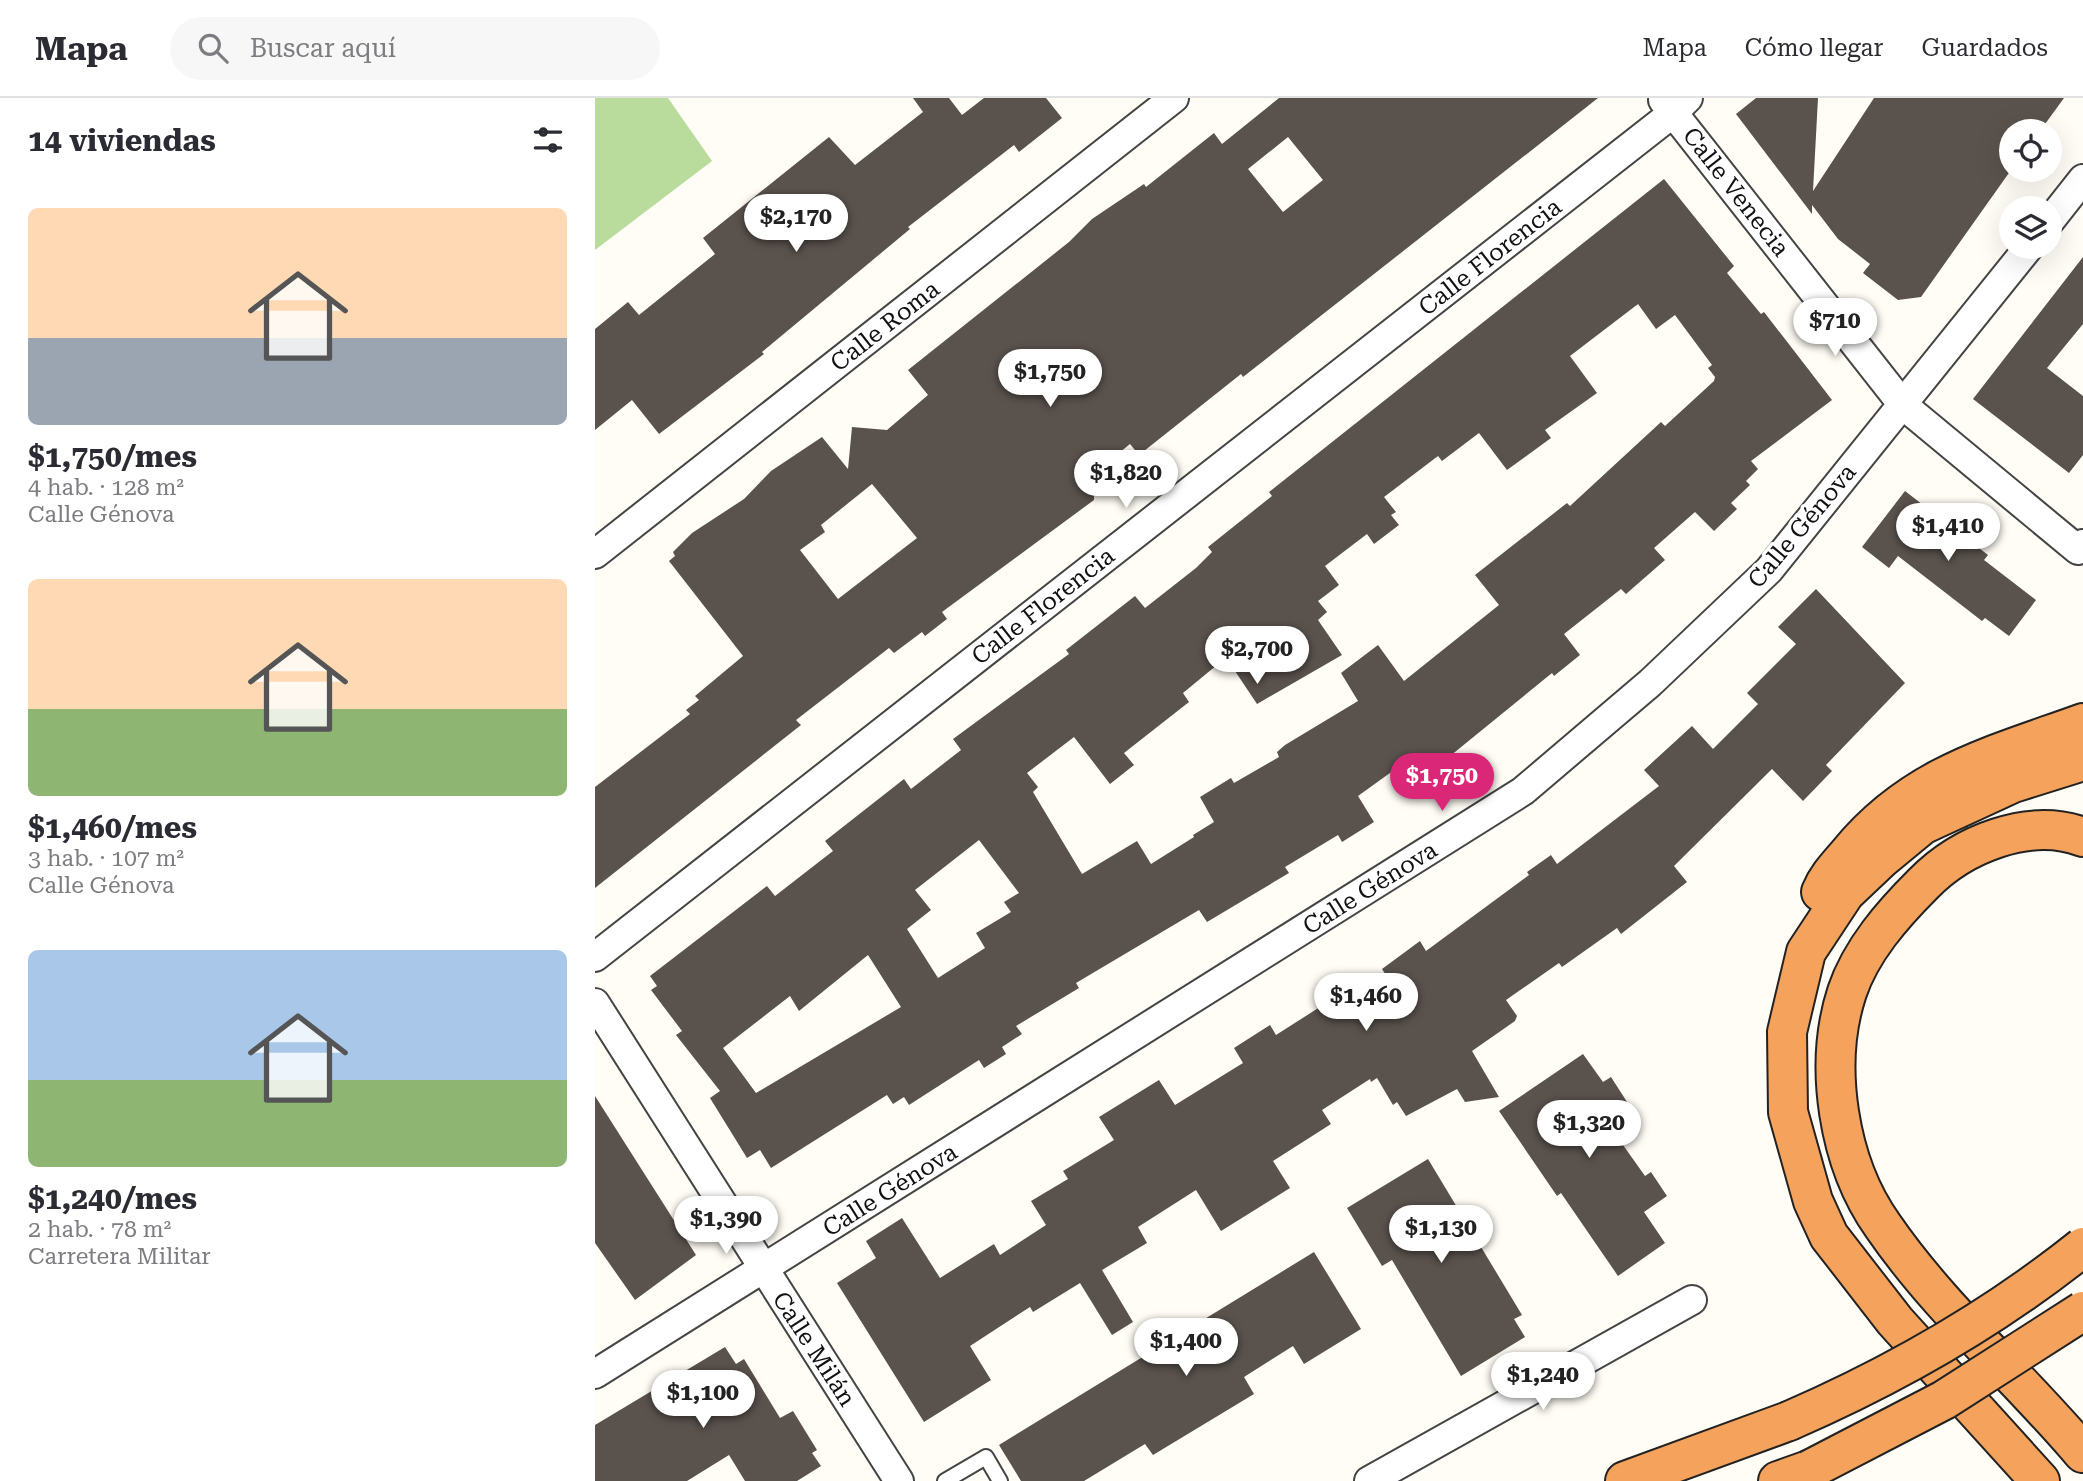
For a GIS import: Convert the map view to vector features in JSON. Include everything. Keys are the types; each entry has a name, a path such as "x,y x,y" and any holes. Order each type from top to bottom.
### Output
{"highway":[{"path":"2040,1481 1902,1329 1829,1236 1813,1201 1788,1111 1787,1032 1794,994 1810,945 1815,904 1825,881 1871,828 1895,805 1967,765 2083,723"},
{"path":"1810,945 1845,893 1922,825 2013,783 2083,761"},
{"path":"2083,837 2073,833 2032,831 1999,837 1965,853 1931,876 1893,914 1865,956 1847,991 1837,1040 1836,1072 1844,1132 1852,1160 1881,1224 1926,1282 2083,1453"},
{"path":"1625,1481 1790,1421 1870,1386 2027,1293 2083,1247"},
{"path":"1793,1475 1944,1400 2083,1311"}],"street":[{"name":"Calle Roma","path":"595,554 1174,98"},
{"name":"Calle Venecia","path":"1674,103 1903,405 2081,547"},
{"name":"Calle Florencia","path":"595,957 1674,103"},
{"path":"2062,206 2083,179"},
{"name":"Calle Génova","path":"595,1374 1523,791 1650,683 1769,570 2019,259"},
{"name":"Calle Milán","path":"595,1003 899,1481"},
{"path":"1369,1481 1692,1300"}],"lane":[{"path":"945,1481 986,1457 1000,1481"}],"green space":[{"path":"595,98 668,98 712,161 595,250"}],"building":[{"path":"913,98 949,98 962,115 984,98 1046,98 1062,118 1019,152 1014,145 908,227 910,229 762,352 764,354 659,434 632,400 595,430 595,329 628,302 639,315 715,254 703,238 829,137 855,165 923,112"},
{"path":"1279,98 1598,98 1243,377 1241,374 1139,455 1130,444 1083,482 1094,495 1094,500 942,612 947,619 925,636 922,632 894,653 889,648 796,720 801,725 595,888 595,787 690,714 686,710 699,700 695,696 743,656 669,561 675,556 673,552 692,533 744,499 771,471 822,437 848,469 852,427 887,430 928,395 908,370 1069,242 1092,219 1144,184 1146,187 1214,133 1222,144","holes":["1288,137 1323,180 1283,212 1248,169","872,484 917,538 838,599 800,550 825,532 821,525"]},
{"path":"1756,98 1818,98 1813,191 1874,98 2064,98 2049,119 1999,119 1999,182 2002,182 1921,297 1898,300 1863,273 1870,264 1838,239 1812,205 1812,214 1736,114"},
{"path":"1664,179 1734,266 1727,273 1761,314 1764,312 1832,400 1751,461 1758,469 1746,481 1750,485 1731,503 1737,509 1714,531 1695,512 1654,548 1665,560 1626,594 1621,589 1564,634 1580,655 1554,676 1552,673 1420,777 1408,760 1358,796 1374,822 1342,842 1338,835 1285,867 1289,873 1207,922 1199,910 1076,983 1079,988 1016,1026 1022,1034 1002,1047 1006,1054 984,1068 979,1060 909,1105 904,1097 893,1104 887,1095 771,1168 760,1150 747,1158 710,1098 720,1091 676,1035 682,1031 651,990 657,986 650,976 767,886 775,896 833,851 825,841 904,779 911,789 961,750 953,739 1069,654 1066,650 1135,596 1145,608 1196,568 1212,552 1208,547 1272,496 1269,492","holes":["1638,304 1656,329 1675,315 1712,365 1708,368 1715,377 1714,381 1665,426 1661,422 1570,506 1567,503 1475,575 1499,605 1404,681 1378,645 1341,673 1358,701 1285,745 1277,752 1279,757 1234,783 1231,778 1200,797 1214,822 1151,864 1137,841 1082,874 1033,792 1038,787 1027,773 1074,737 1110,784 1134,765 1124,753 1189,702 1183,693 1223,660 1227,659 1257,704 1342,655 1318,620 1327,612 1318,601 1339,585 1325,566 1367,534 1374,544 1399,525 1391,515 1396,512 1384,497 1438,456 1442,461 1479,433 1507,470 1551,438 1545,430 1597,393 1570,356","979,840 1019,893 1004,902 1011,912 976,933 985,948 938,978 907,929 931,910 915,890","868,955 901,1007 756,1093 723,1048 790,996 799,1011"]},
{"path":"2083,257 2083,324 2047,368 2083,396 2083,455 2069,473 1973,399"},
{"path":"1905,491 1988,555 1984,560 2036,600 2009,636 1985,618 1982,621 1898,556 1889,568 1862,547"},
{"path":"1816,589 1905,683 1826,765 1832,771 1803,801 1772,769 1674,866 1687,882 1621,934 1617,928 1562,967 1559,963 1506,1000 1517,1016 1515,1021 1472,1051 1499,1097 1465,1102 1457,1089 1406,1116 1397,1102 1393,1105 1377,1078 1371,1082 1370,1079 1322,1110 1331,1124 1273,1161 1290,1188 1221,1231 1196,1190 1138,1227 1147,1243 1102,1270 1133,1322 1112,1335 1080,1283 1033,1312 1030,1307 970,1346 991,1380 924,1422 837,1283 876,1258 866,1241 902,1218 940,1278 994,1244 1000,1255 1046,1225 1031,1201 1068,1179 1063,1171 1114,1140 1099,1117 1159,1080 1175,1105 1243,1063 1234,1048 1270,1025 1276,1035 1323,1005 1348,1014 1393,986 1382,969 1420,941 1426,951 1529,875 1527,872 1551,855 1557,864 1659,786 1644,770 1692,726 1713,749 1758,704 1747,693 1796,644 1778,627"},
{"path":"1583,1054 1603,1082 1611,1077 1629,1105 1606,1121 1645,1176 1651,1172 1667,1196 1644,1212 1665,1243 1618,1276 1561,1193 1557,1196 1499,1111"},
{"path":"595,1096 696,1255 635,1300 595,1243"},
{"path":"1428,1159 1522,1315 1514,1319 1525,1337 1461,1376 1392,1260 1382,1266 1347,1208"},
{"path":"1314,1252 1361,1329 1304,1364 1293,1346 1244,1377 1254,1394 1153,1455 1145,1444 1084,1481 1021,1481 999,1445"},
{"path":"725,1347 736,1364 744,1359 780,1418 793,1411 817,1450 812,1453 821,1466 797,1481 745,1481 729,1455 687,1481 595,1481 595,1425"}]}
